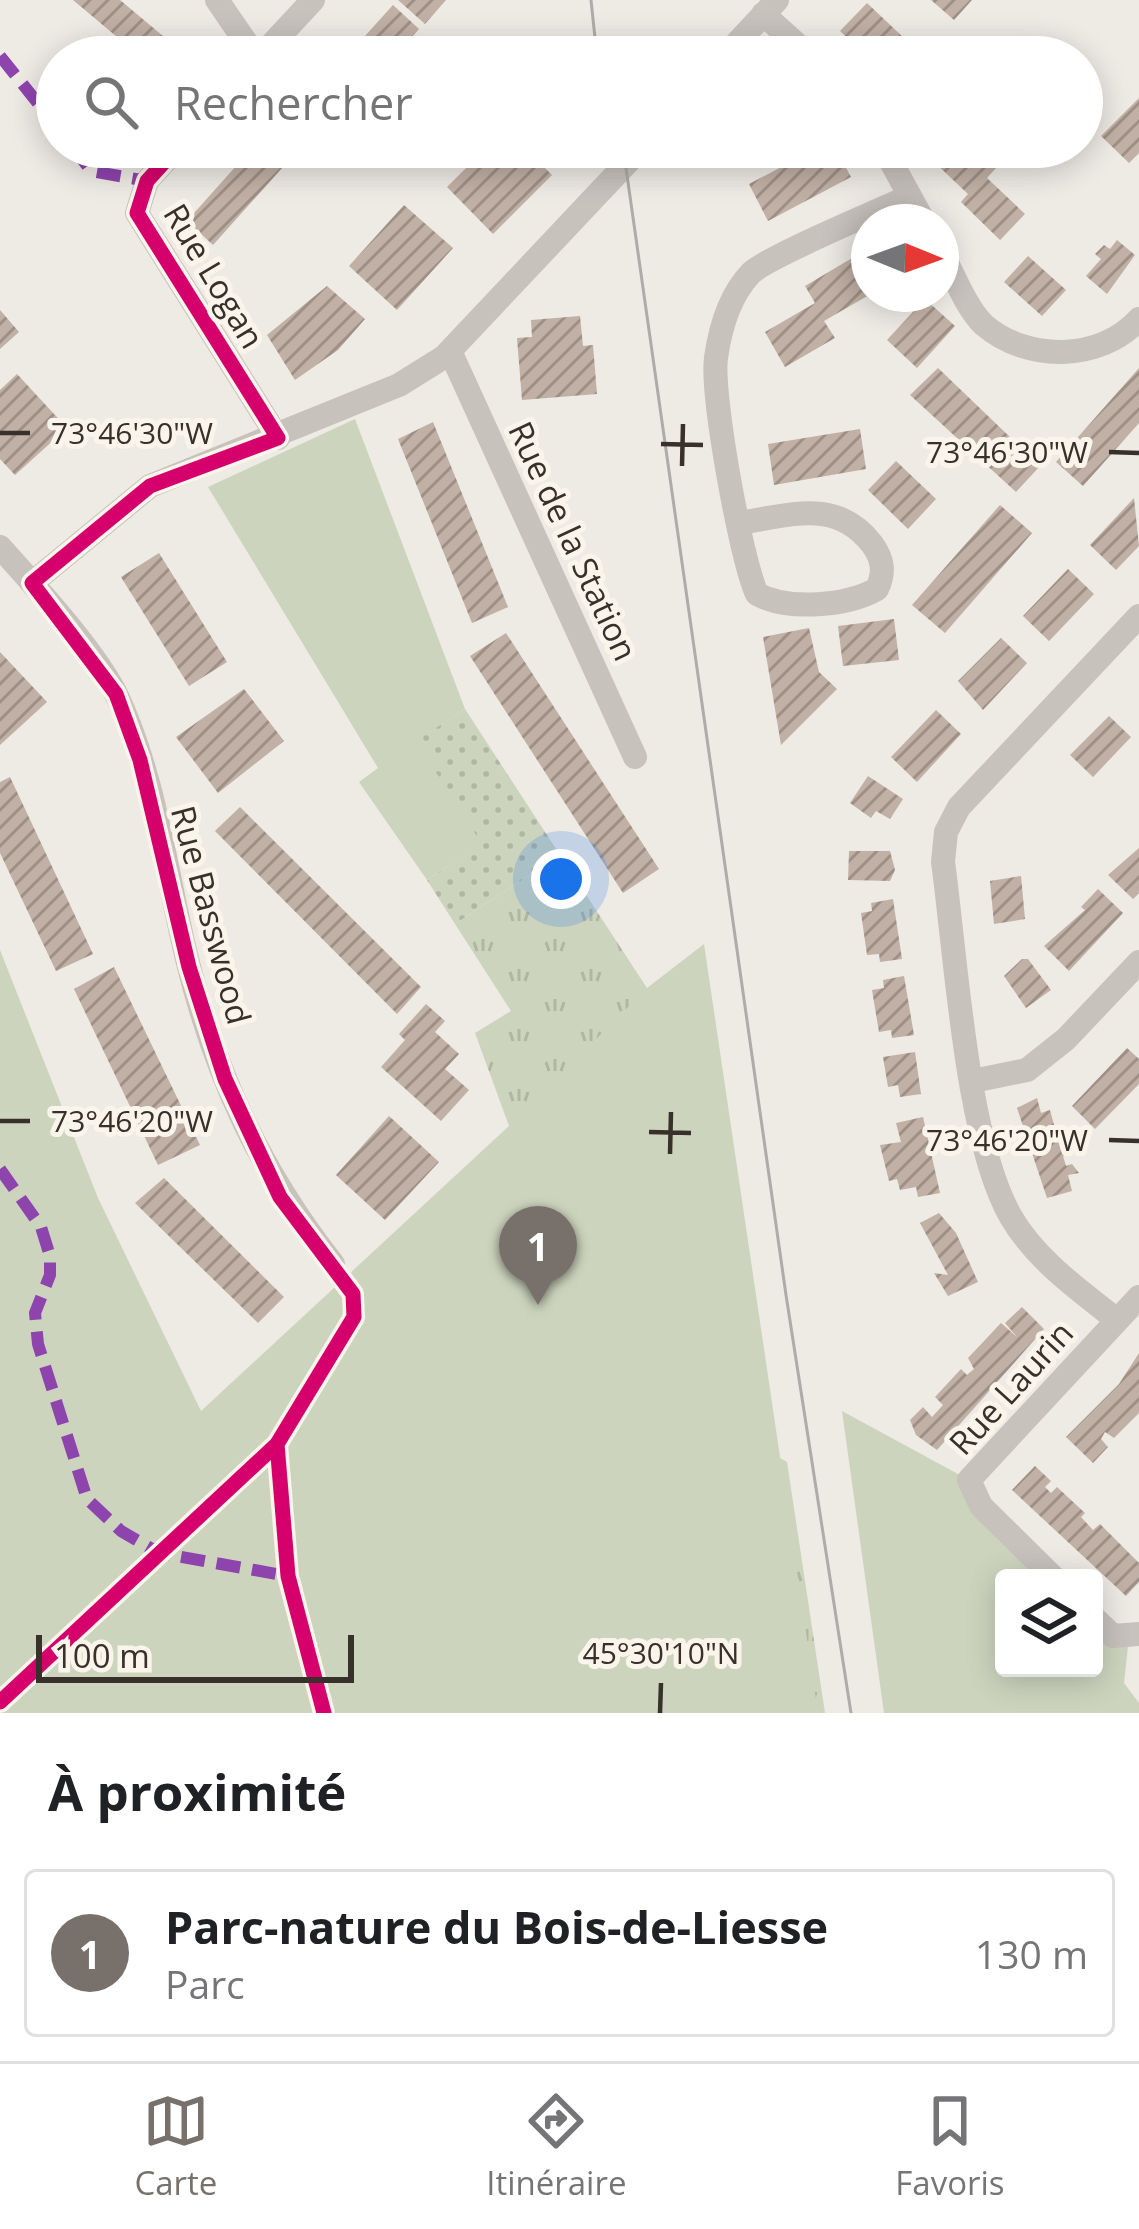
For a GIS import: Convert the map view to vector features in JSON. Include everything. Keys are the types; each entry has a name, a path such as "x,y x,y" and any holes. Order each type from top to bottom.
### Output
{"street":[{"path":"217,0 243,36"},
{"path":"279,36 314,0"},
{"path":"743,36 770,7 794,36"},
{"name":"Rue Logan","path":"159,168 147,181 137,213 278,438"},
{"path":"32,583 150,487 400,385 450,351 623,168"},
{"path":"895,168 914,204"},
{"path":"738,523 815,512 842,515 877,551 882,578 868,595 772,603 757,594 738,523 715,363 723,320 752,272 910,196"},
{"path":"959,283 981,323 1019,346 1057,354 1100,345 1139,319"},
{"name":"Rue de la Station","path":"450,351 635,758"},
{"name":"Rue Basswood","path":"0,547 116,694 140,760 189,968 225,1079 280,1197 333,1264"},
{"path":"1117,1320 1064,1278 1012,1220 993,1180 973,1081 943,862 946,832 959,808 1139,616"},
{"path":"973,1081 1027,1070 1066,1039 1139,962"},
{"name":"Rue Laurin","path":"1045,1569 981,1506 969,1480 1139,1297"},
{"path":"1103,1626 1114,1636 1134,1636"}],"green space":[{"path":"355,419 465,709 417,741 483,844 427,880 359,782 378,768 208,487"},
{"path":"465,709 560,855 455,924 427,880 482,844 416,741"},
{"path":"560,855 647,988 677,1399 787,1462 825,1713 574,1713 509,1126 475,1033 511,1011 455,924"},
{"path":"704,944 818,1713 0,1713 0,950 98,1198 201,1411 509,1126 647,988"},
{"path":"842,1411 969,1480 1046,1569 995,1569 995,1677 1103,1677 1103,1623 1129,1637 1124,1683 1139,1703 1139,1713 884,1713"}],"building":[{"path":"73,0 120,0 163,36 116,36"},
{"path":"398,0 446,0 425,24"},
{"path":"931,0 972,0 954,20"},
{"path":"867,3 902,36 845,36 840,31"},
{"path":"393,5 419,29 413,36 365,36"},
{"path":"1139,98 1139,153 1129,163 1103,134"},
{"path":"234,168 282,168 213,245 187,221"},
{"path":"466,168 545,168 552,175 493,234 447,187"},
{"path":"779,168 846,168 851,177 768,221 749,184"},
{"path":"940,168 996,168 987,178 1025,214 1000,240 961,202 968,194"},
{"path":"404,205 453,248 397,310 349,266"},
{"path":"1117,240 1135,255 1107,294 1086,276 1101,259 1095,254 1104,245 1110,249"},
{"path":"1028,256 1066,290 1042,316 1004,282"},
{"path":"851,259 851,305 824,321 835,338 785,367 765,332 815,303 805,286"},
{"path":"327,286 365,319 338,350 295,380 267,335"},
{"path":"0,310 19,332 0,349"},
{"path":"913,312 939,312 955,326 917,368 887,340"},
{"path":"580,316 583,346 593,345 597,394 522,400 517,338 532,337 531,320"},
{"path":"938,368 1040,466 1016,492 910,395"},
{"path":"1139,368 1139,423 1083,486 1056,462"},
{"path":"17,374 67,428 15,475 0,459 0,390"},
{"path":"433,422 508,607 472,623 398,439"},
{"path":"860,429 866,469 774,485 768,444"},
{"path":"896,461 936,499 908,529 868,490"},
{"path":"1134,498 1139,546 1116,570 1090,545"},
{"path":"1000,505 1032,533 945,633 912,605"},
{"path":"159,553 227,662 189,686 121,577"},
{"path":"1068,569 1094,594 1049,641 1023,616"},
{"path":"894,619 899,660 843,666 838,626"},
{"path":"809,628 819,672 837,689 781,745 763,637"},
{"path":"506,633 659,869 623,893 470,656"},
{"path":"1001,638 1027,663 983,710 958,681"},
{"path":"0,652 47,702 0,745"},
{"path":"244,689 284,741 218,793 176,737"},
{"path":"936,710 961,734 917,782 891,757"},
{"path":"1109,716 1131,737 1093,777 1070,755"},
{"path":"868,776 903,799 890,819 876,811 871,818 850,803"},
{"path":"10,777 93,954 56,971 0,853 0,782"},
{"path":"240,807 421,987 397,1014 215,831"},
{"path":"1139,848 1139,893 1133,899 1108,875"},
{"path":"849,851 890,851 895,870 890,881 848,880"},
{"path":"1021,876 1025,919 994,924 990,881"},
{"path":"1098,889 1123,913 1069,971 1044,946 1085,910 1081,907"},
{"path":"893,899 902,959 880,962 879,954 867,955 861,913 872,911 871,903"},
{"path":"1028,959 1051,990 1026,1008 1004,976"},
{"path":"114,967 200,1145 158,1165 74,989"},
{"path":"904,976 914,1035 892,1038 891,1030 879,1032 872,990 884,988 883,980"},
{"path":"426,1004 445,1021 435,1032 459,1054 445,1069 469,1090 441,1121 381,1067 405,1040 399,1034"},
{"path":"1127,1048 1139,1059 1139,1084 1095,1129 1072,1106"},
{"path":"915,1052 921,1094 900,1097 898,1085 888,1087 883,1057"},
{"path":"1037,1098 1041,1113 1050,1110 1061,1151 1069,1148 1071,1153 1063,1156 1066,1166 1072,1164 1079,1173 1068,1175 1072,1191 1047,1198 1017,1108"},
{"path":"389,1116 439,1162 385,1220 336,1175"},
{"path":"923,1117 940,1193 918,1197 916,1187 900,1190 897,1179 889,1181 880,1145 901,1142 896,1123"},
{"path":"164,1178 284,1297 258,1323 135,1203"},
{"path":"939,1213 956,1233 978,1282 948,1296 934,1273 948,1275 920,1223"},
{"path":"1022,1307 1044,1329 937,1450 916,1435 910,1420 923,1407 932,1417 943,1405 935,1397 961,1369 967,1375 974,1369 968,1358 1001,1323 1017,1337 1005,1323"},
{"path":"1139,1353 1139,1413 1114,1438 1105,1432 1101,1439 1108,1447 1093,1463 1066,1437 1119,1384"},
{"path":"1035,1466 1051,1481 1045,1487 1051,1493 1057,1487 1085,1513 1081,1517 1093,1530 1100,1524 1139,1563 1139,1582 1126,1596 1103,1575 1103,1569 1097,1569 1012,1490"}],"tram line":[{"path":"591,0 595,36"},
{"path":"626,168 786,1295 851,1713"}],"marked path":[{"path":"0,56 36,101"},
{"path":"89,168 147,181"},
{"path":"0,1169 41,1227 50,1256 50,1275 35,1313 38,1344 87,1499 121,1531 159,1553 288,1576"}],"cycle path":[{"path":"0,1702 277,1444 354,1317 353,1294 280,1197 225,1079 189,967 140,760 116,694 32,583 150,486 278,438 137,213 147,181 159,168"},
{"path":"277,1444 288,1576 324,1713"}],"place":[{"name":"Parc-nature du Bois-de-Liesse","path":"538,1305"}]}
